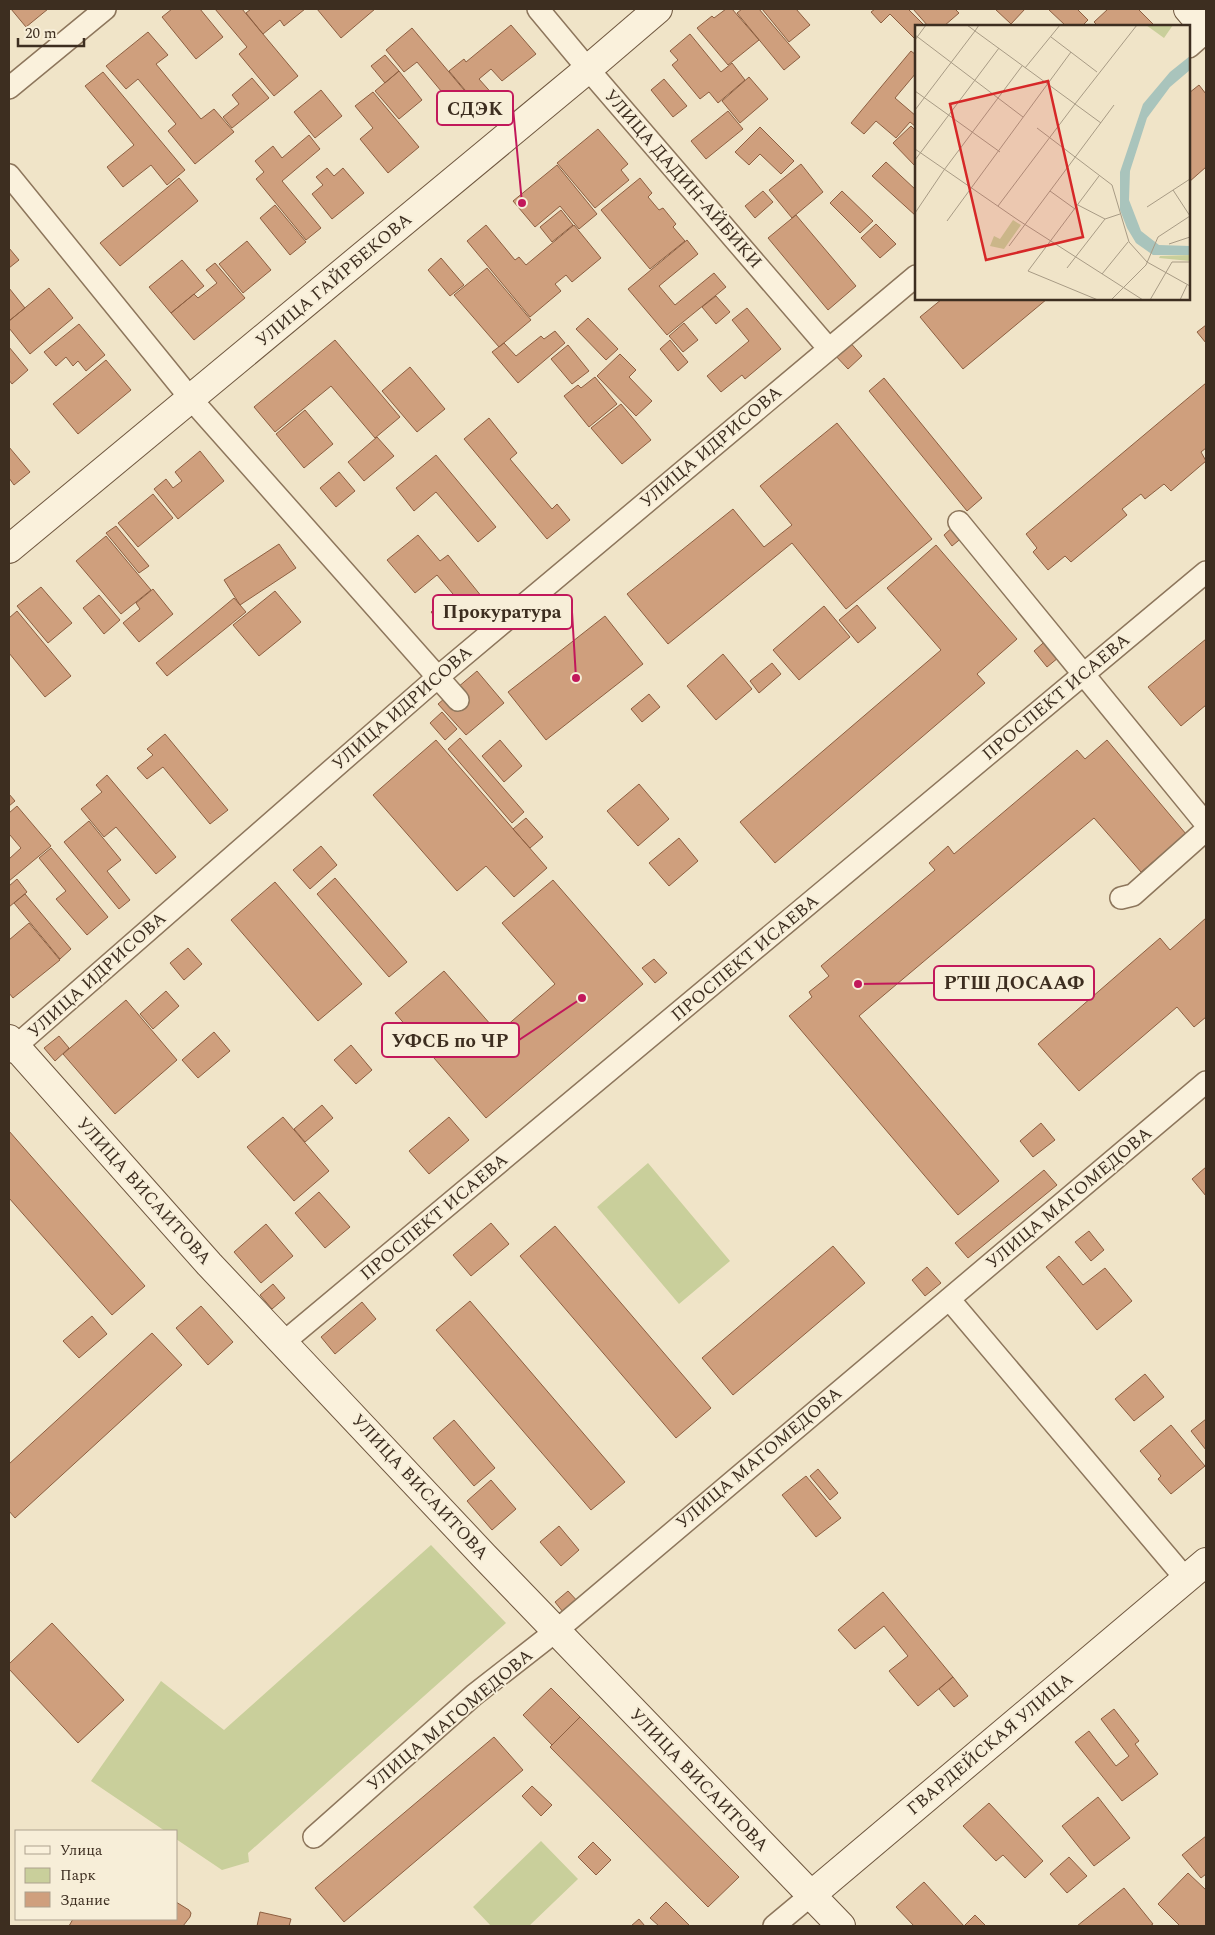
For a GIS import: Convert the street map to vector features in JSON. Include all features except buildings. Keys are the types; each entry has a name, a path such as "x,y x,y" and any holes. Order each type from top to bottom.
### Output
{"main road":[{"name":"УЛИЦА ГАЙРБЕКОВА","path":"9,549 658,9"},
{"path":"1188,9 1206,31"},
{"name":"УЛИЦА ВИСАИТОВА","path":"11,1046 209,1264 556,1631 840,1926"},
{"name":"ГВАРДЕЙСКАЯ УЛИЦА","path":"810,1896 1206,1562"}],"street":[{"path":"9,88 105,9"},
{"name":"УЛИЦА ДАДИН-АЙБИКИ","path":"538,9 829,349"},
{"path":"1190,46 1206,31"},
{"path":"9,175 191,399 458,700"},
{"name":"УЛИЦА ИДРИСОВА","path":"11,1046 438,677 915,277"},
{"path":"959,522 1206,824"},
{"name":"ПРОСПЕКТ ИСАЕВА","path":"284,1342 1206,572"},
{"path":"1121,898 1133,895 1206,830"},
{"name":"УЛИЦА МАГОМЕДОВА","path":"314,1837 474,1695 556,1631 1206,1082"},
{"path":"949,1299 1186,1579"},
{"name":"ГВАРДЕЙСКАЯ УЛИЦА","path":"774,1926 810,1896"}],"green space":[{"path":"648,1163 730,1261 679,1304 597,1207"},
{"path":"431,1545 506,1623 248,1853 249,1862 222,1870 178,1840 178,1830 164,1830 91,1781 161,1681 224,1730"},
{"path":"541,1841 578,1879 529,1926 491,1926 473,1907"}],"place":[{"name":"СДЭК","path":"522,203"},
{"name":"Прокуратура","path":"576,678"},
{"name":"РТШ ДОСААФ","path":"858,984"},
{"name":"УФСБ по ЧР","path":"582,998"}]}
